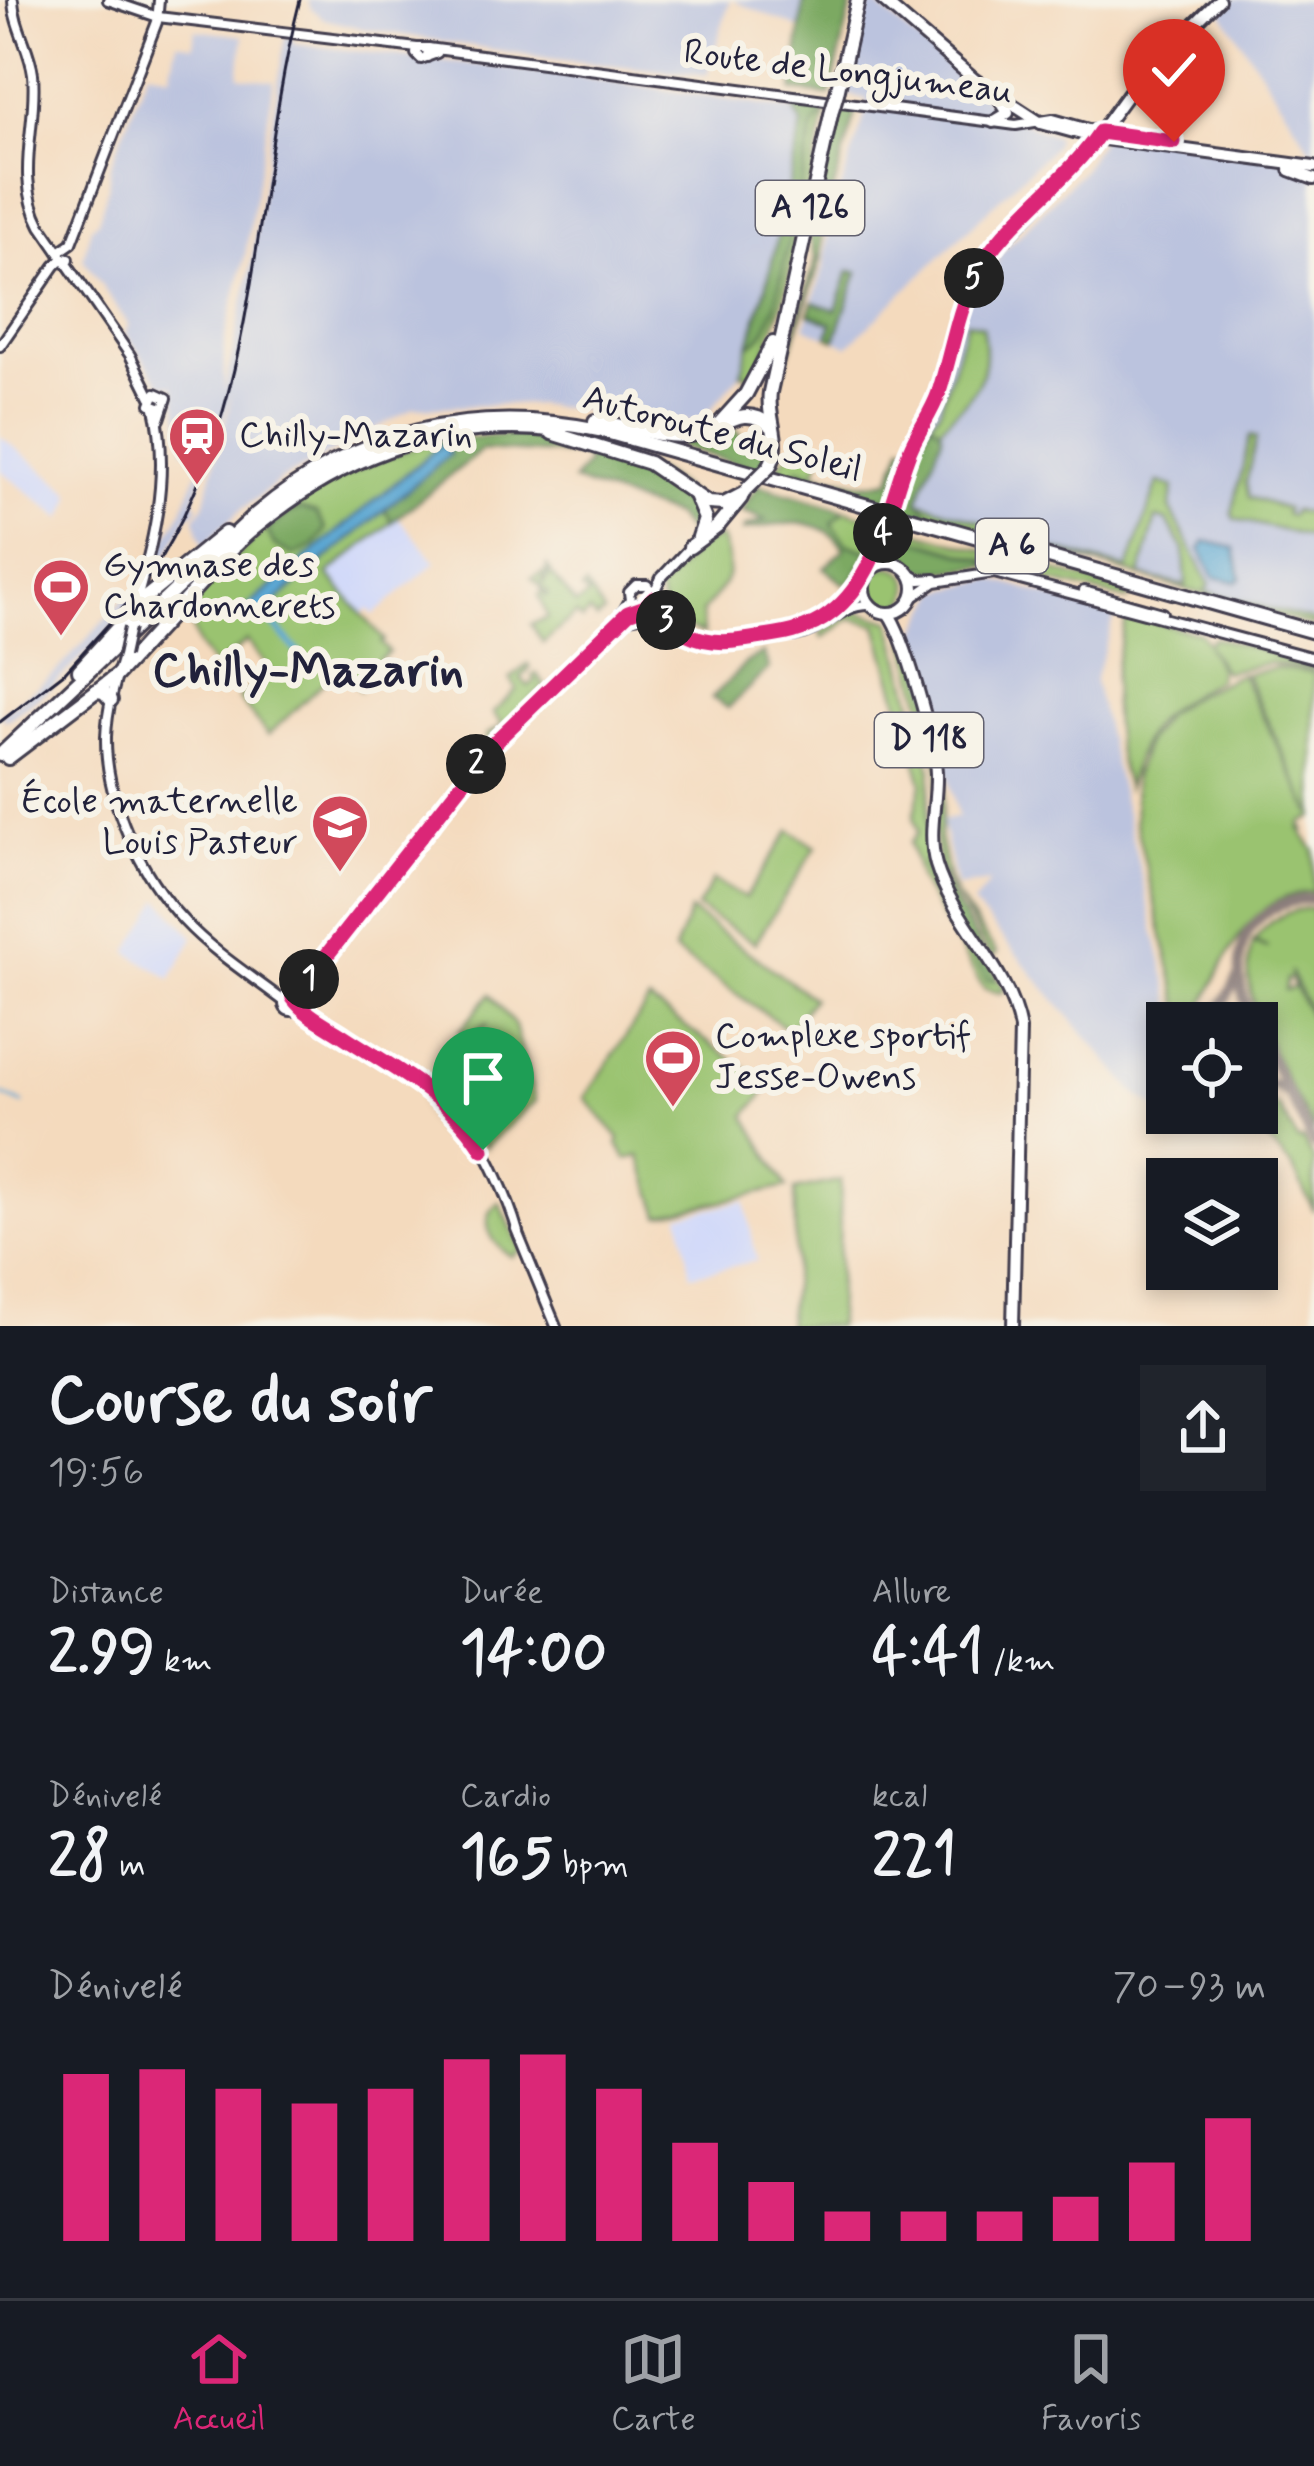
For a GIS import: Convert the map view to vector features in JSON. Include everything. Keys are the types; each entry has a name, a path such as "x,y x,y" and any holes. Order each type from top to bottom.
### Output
{"highway":[{"name":"A 126","path":"717,426 746,394 778,330 857,0"},
{"name":"A 126","path":"745,492 769,467 777,448 768,404 832,110"},
{"path":"505,418 544,416 684,436 742,415 756,416 770,425"},
{"name":"Autoroute du Soleil","path":"3,760 39,718 279,495 326,464 381,440 447,423 505,418 562,422 613,433 1314,636"},
{"path":"541,429 649,463 695,495 719,505 745,492"},
{"name":"Autoroute du Soleil","path":"3,760 240,540 310,485 382,450 457,432 541,429 613,441 1314,636"},
{"path":"690,548 723,520 745,492"},
{"path":"39,718 153,594 252,511 279,495"},
{"path":"690,548 704,521 695,495"},
{"path":"3,760 116,676 240,540"},
{"path":"138,590 145,596 153,594"},
{"path":"96,692 104,692 111,700"}],"main road":[{"path":"13,0 33,72 26,168 30,198 38,220 155,394 159,408 160,498 111,700 106,751 115,797 144,865 173,907 211,942 270,988 452,1107 492,1172 518,1232"},
{"name":"Route de Longjumeau","path":"108,0 158,17 993,122 1041,123 1147,142"},
{"path":"0,346 64,256 85,213 158,17 159,0"},
{"path":"882,0 1004,102 1041,123"},
{"path":"833,612 849,596 882,536 971,272 989,246 1064,170 1114,102 1217,0"},
{"path":"993,122 1007,113 1004,102"},
{"path":"1147,142 1264,161 1313,162"},
{"path":"1147,142 1313,162"},
{"path":"1264,161 1314,179"},
{"path":"155,394 167,398 159,408"},
{"path":"882,536 895,563 925,580 975,570 1004,572 1151,608 1314,656"},
{"path":"878,565 882,536"},
{"path":"619,620 633,586 661,578 690,548"},
{"path":"647,585 658,611 672,625 713,642 798,631 833,612 864,587 868,574 878,565 895,563"},
{"path":"629,600 700,643 728,645 808,634 848,608 870,605 888,614 903,609 935,582 994,574 1314,656"},
{"path":"911,575 912,598"},
{"path":"291,1002 489,749 619,620 653,596 661,578"},
{"path":"864,587 870,605"},
{"name":"D 118","path":"903,609 903,647"},
{"path":"619,620 641,614 667,625"},
{"name":"D 118","path":"888,614 903,647 935,766 931,836 938,869 1001,977 1017,1017 1021,1045 1018,1133 1010,1160 1015,1161 1017,1185 1013,1326"},
{"path":"401,1072 465,1122"},
{"path":"492,1172 556,1326"},
{"path":"501,1196 511,1211"}],"shaded area":[{"path":"308,0 730,0 707,75 553,59 360,28 324,19"},
{"path":"732,0 804,0 800,29"},
{"path":"871,0 1000,111 1056,137 1054,146 848,346 805,327 825,263 829,224 866,112 866,99 844,94"},
{"path":"1234,0 1314,0 1314,154 1222,12"},
{"path":"195,30 244,36 239,76 274,81 245,257 224,341 224,392 249,275 285,36 292,37 294,44 580,76 818,114 741,373 700,423 526,404 414,408 280,480 203,546 195,518 204,505 233,391 194,500 199,506 149,579 146,571 180,515 204,456 184,450 174,386 161,384 125,333 129,325 83,259 108,187 110,166 148,70 170,75 177,42 193,46"},
{"path":"1104,134 1314,154 1314,623 891,507 929,415 967,296 986,289 1000,254 1082,171"},
{"path":"0,436 69,490 72,497 63,519 0,470"},
{"path":"398,517 436,562 374,615 369,609 362,614 329,575"},
{"path":"992,579 1115,616 1094,681 1172,1002 1146,1002 1146,1101 973,904 990,882 956,887 942,821 958,817 915,635 939,591"},
{"path":"129,594 132,601 104,636 46,692 6,721 1,715 57,671"},
{"path":"160,899 194,937 171,979 128,952"},
{"path":"745,1201 757,1261 691,1275 680,1215"}],"green space":[{"path":"804,0 853,0 830,95 793,91"},
{"path":"797,103 827,107 813,129 776,304 763,332 749,345 802,125 795,111"},
{"path":"827,107 783,301 764,356 748,385 748,374 741,373 749,345 763,332 776,302 814,128"},
{"path":"837,108 857,110 823,224 821,259 775,396 816,259 808,231"},
{"path":"849,271 858,272 835,340 828,337 832,323 809,314 813,302 836,310"},
{"path":"967,321 982,326 983,372 972,394 940,427 931,422 940,409"},
{"path":"931,422 940,427 942,436 918,501 934,516 896,508 915,451"},
{"path":"736,430 750,448 763,446 768,465 761,471 680,447 680,439"},
{"path":"510,435 589,447 646,466 689,496 701,516 693,537 675,516 573,481 588,462 582,455 482,450 392,522 384,509 450,454 440,440"},
{"path":"806,435 821,455 815,474 799,469 797,479 771,473"},
{"path":"1250,436 1256,438 1246,483 1249,497 1286,509 1290,516 1293,511 1308,512 1314,505 1314,538 1235,519 1232,513"},
{"path":"440,440 442,444 246,609 265,611 384,509 392,522 328,574 389,652 365,671 360,690 339,668 268,735 238,698 270,671 247,641 215,668 199,647 190,620 172,623 233,559 291,509 356,470"},
{"path":"903,445 908,445 890,500 797,479 798,469 866,484 890,480"},
{"path":"1158,482 1174,487 1170,508 1210,585 1205,591 1314,621 1314,627 934,516 918,501 1038,540 1037,545 1128,569","holes":["1156,518 1167,521 1184,550 1186,586 1140,576"]},
{"path":"758,485 845,510 832,523 846,543 869,551 853,581 844,584 824,568 844,549 824,530 799,524 743,531 765,520 741,511"},
{"path":"302,509 316,513 326,530 313,546 294,555 274,545 267,530"},
{"path":"845,510 883,522 869,551 846,543 831,523"},
{"path":"890,524 1130,592 1128,600 985,566 987,560 891,532 886,539"},
{"path":"890,532 988,561 985,566 957,570 913,568 892,553 886,539"},
{"path":"720,537 728,561 727,578 702,612 703,634 673,618 659,590 701,545"},
{"path":"547,566 551,571 542,585 551,573 576,605 589,595 582,590 586,586 604,613 597,619 590,612 582,620 576,614 543,643 531,624 548,618 539,596 542,590 546,597 549,594 532,578"},
{"path":"889,567 904,573 910,588 904,603 889,609 874,603 868,588 874,573"},
{"path":"853,610 891,621 931,770 927,826 931,861 924,862 930,885 987,980 998,978 1005,990 1001,993 985,989 979,981 920,881 910,843 918,832 914,817 922,783 877,625 851,618 823,638 820,632"},
{"path":"1115,613 1200,633 1207,643 1214,637 1314,666 1314,670 1270,663 1224,672 1207,646 1219,669 1218,679 1156,722 1141,747 1127,788 1116,746 1113,703 1127,618"},
{"path":"915,635 946,773 940,837 948,877 997,953 992,958 939,867 934,830 939,771 905,637"},
{"path":"763,653 769,668 728,708 712,698 747,662"},
{"path":"528,664 521,678 528,686 536,673 545,686 487,742 486,735 503,725 493,713 517,689 510,679"},
{"path":"1276,668 1314,673 1314,817 1301,823 1304,830 1300,829 1314,850 1314,892 1269,906 1238,938 1204,1002 1179,1002 1135,822 1134,777 1146,741 1165,715 1241,674 1312,814 1245,674"},
{"path":"790,830 816,847 755,943 697,908 713,880 745,898"},
{"path":"931,861 998,978 993,981 987,980 930,885 923,863"},
{"path":"1314,908 1314,1020 1290,971 1292,979 1287,979 1285,990 1294,988 1292,980 1314,1025 1314,1132 1278,1064 1278,1002 1253,1002 1250,988 1253,943 1268,948 1254,941 1273,921"},
{"path":"690,911 813,998 789,1030 674,951"},
{"path":"490,994 515,1026 535,1101 485,1147 460,1112 437,1091 462,1051 488,1023 471,1035 459,1032"},
{"name":"Complexe sportif Jesse-Owens","path":"649,1001 748,1070 765,1092 746,1116 787,1187 660,1215 640,1156 626,1159 620,1139 585,1098"},
{"path":"1278,1107 1314,1161 1314,1211 1292,1167 1262,1134 1278,1134"},
{"path":"841,1180 837,1326 787,1326 795,1263 795,1190"},
{"path":"499,1202 522,1250 512,1257 489,1231 489,1217"}],"water":[{"path":"442,444 450,454 265,611 255,617 245,609"},
{"path":"1205,541 1235,548 1241,578 1236,582 1214,577 1200,549"}],"waterway":[{"path":"263,612 299,653"},
{"path":"0,1094 23,1104"}],"taxiway":[{"path":"1245,1002 1240,959 1254,924 1269,911 1314,899"},
{"path":"1224,1002 1237,979"},
{"path":"1278,1072 1314,1145"},
{"path":"1278,1087 1286,1093"}],"railway":[{"path":"148,578 186,511 214,442 234,370 300,0"},
{"path":"0,722 65,672 131,599"}],"place":[{"name":"Chilly-Mazarin","path":"197,487"},
{"name":"Gymnase des Chardonnerets","path":"61,638"},
{"name":"École maternelle Louis Pasteur","path":"340,874"},
{"name":"Complexe sportif Jesse-Owens","path":"673,1109"}],"district":[{"name":"Chilly-Mazarin","path":"308,671"}],"route":[{"path":"483,1150 465,1122 440,1101 312,1016 293,998 472,768 550,684 628,613 645,607 653,598 658,611 682,632 726,642 798,631 833,612 849,596 882,536 911,447 939,392 974,277 985,260 1076,165 1100,132 1174,142"}]}
